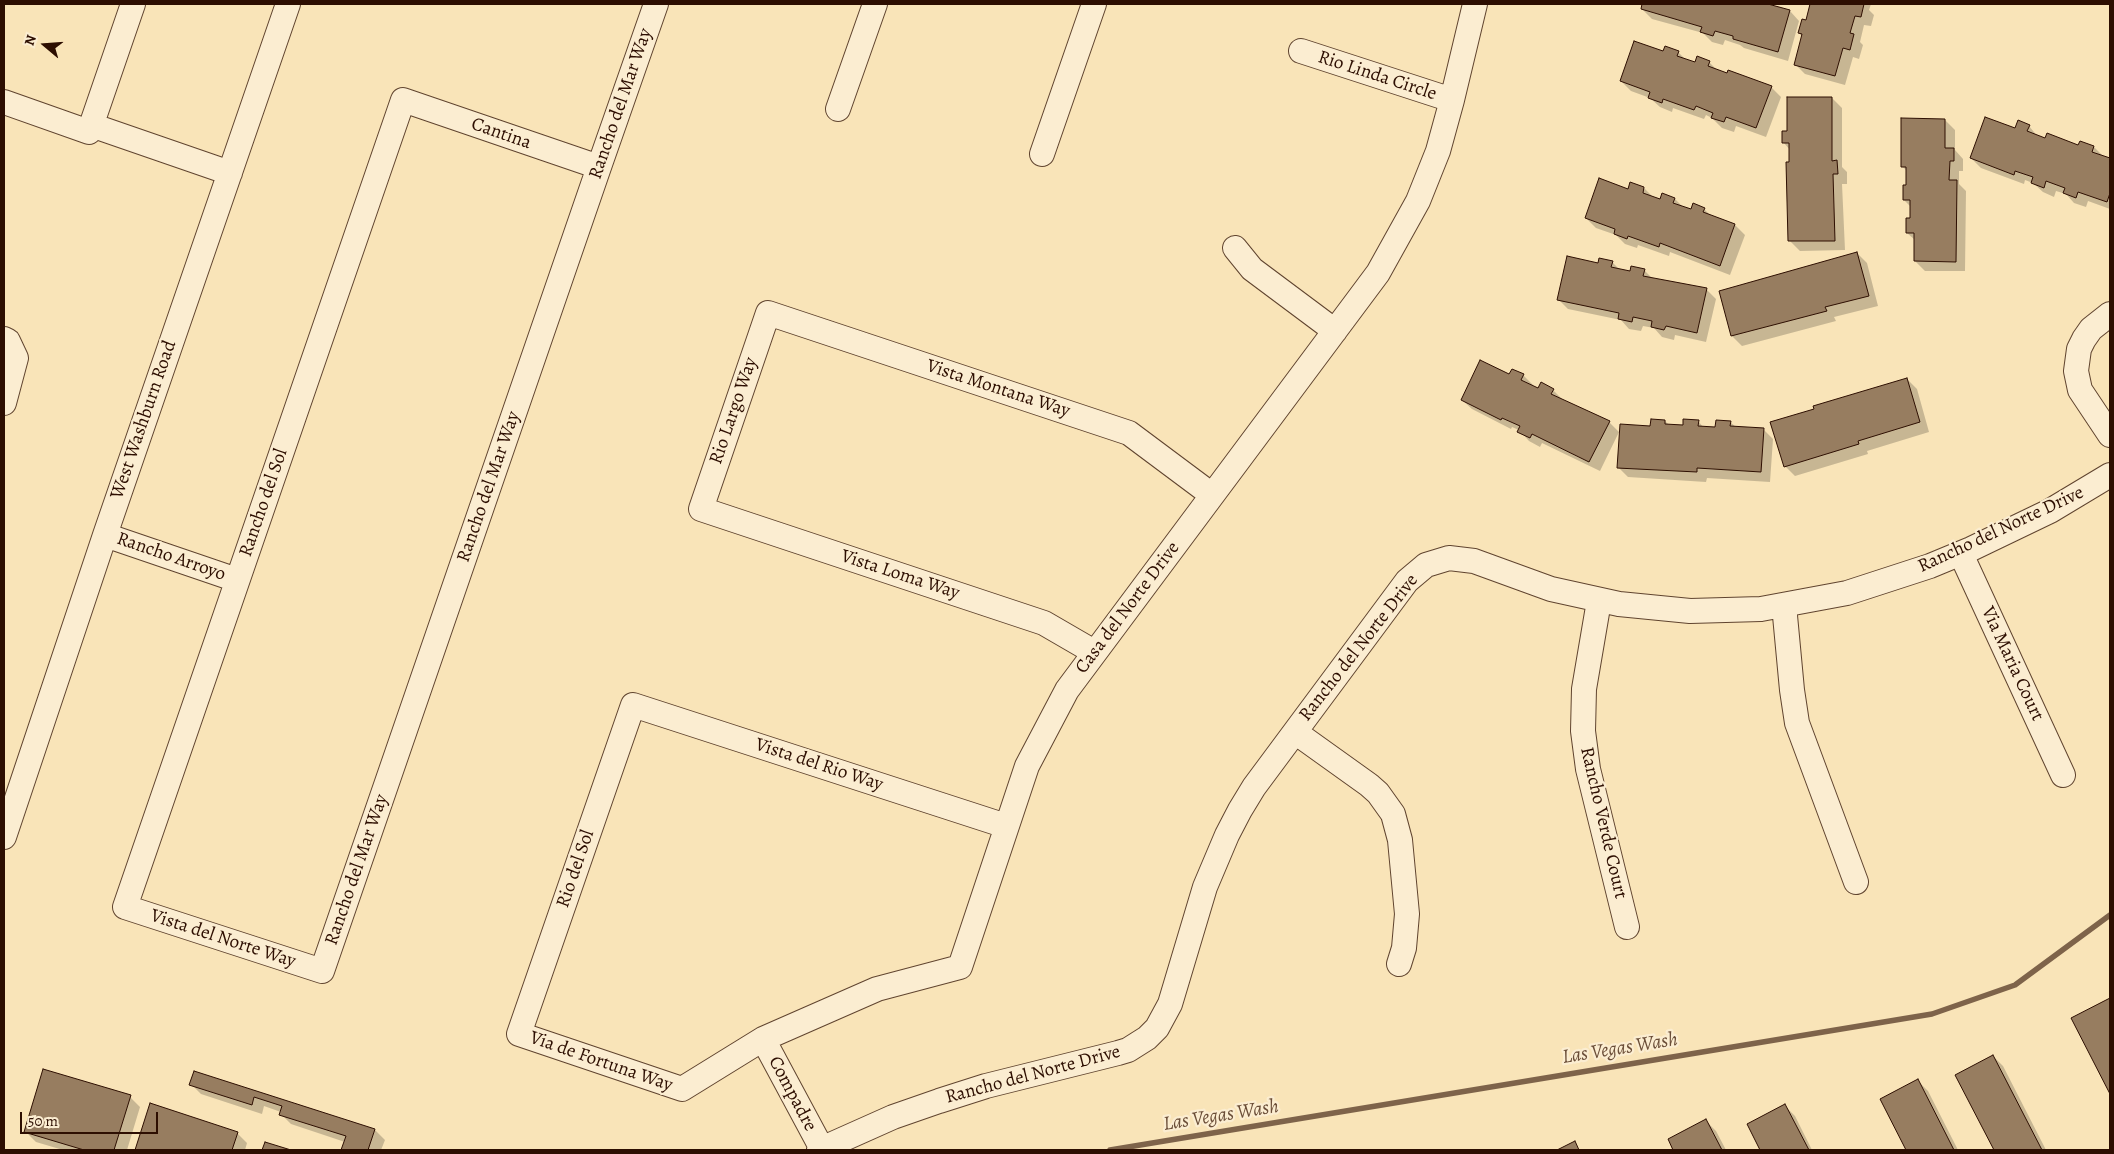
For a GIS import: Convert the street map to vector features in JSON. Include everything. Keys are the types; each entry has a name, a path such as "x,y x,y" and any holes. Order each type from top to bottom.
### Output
{"street":[{"path":"90,128 133,4"},
{"name":"West Washburn Road","path":"4,837 9,785 105,535 288,4"},
{"name":"Rancho del Mar Way","path":"322,970 656,4"},
{"path":"838,109 875,4"},
{"path":"1042,154 1094,4"},
{"name":"Casa del Norte Drive","path":"682,1089 763,1039 877,989 960,967 1027,766 1067,690 1378,272 1418,201 1438,151 1475,4"},
{"name":"Rio Linda Circle","path":"1301,51 1452,100"},
{"name":"Cantina","path":"403,100 599,167"},
{"name":"Rancho del Sol","path":"125,907 403,100"},
{"path":"4,102 230,173"},
{"path":"1235,248 1252,269 1335,331"},
{"name":"Vista Montana Way","path":"768,313 1129,433 1212,494"},
{"name":"Rio Largo Way","path":"700,509 768,313"},
{"path":"2110,314 2091,329 2084,339 2076,361 2080,390 2110,435"},
{"path":"4,403 10,348"},
{"name":"Rancho del Norte Drive","path":"821,1150 893,1117 939,1101 986,1086 1128,1050 1147,1038 1161,1022 1170,1004 1205,887 1227,835 1254,787 1407,580 1426,565 1449,558 1474,561 1551,589 1599,601 1654,609 1690,611 1752,609 1784,605 1846,593 1888,581 1961,554 2050,511 2110,476"},
{"name":"Vista Loma Way","path":"700,509 1044,622 1094,652"},
{"name":"Rancho Arroyo","path":"105,535 237,580"},
{"name":"Via Maria Court","path":"1961,554 2063,775"},
{"name":"Rancho Verde Court","path":"1599,601 1584,689 1583,731 1588,769 1627,927"},
{"path":"1784,605 1797,723 1856,882"},
{"name":"Vista del Rio Way","path":"633,704 1006,826"},
{"name":"Rio del Sol","path":"519,1034 633,704"},
{"path":"1295,732 1369,784 1393,814 1400,840 1407,914 1405,939 1399,964"},
{"name":"Vista del Norte Way","path":"125,907 322,970"},
{"name":"Via de Fortuna Way","path":"519,1034 682,1089"},
{"name":"Compadre","path":"763,1039 821,1150"}],"building":[{"path":"1642,4 1768,4 1790,10 1778,52 1733,39 1733,36 1715,31 1713,36 1700,32 1702,27 1641,9"},
{"path":"1810,4 1864,4 1861,17 1855,16 1850,33 1854,34 1850,50 1843,48 1835,76 1794,65 1802,34 1798,33 1802,19 1806,20"},
{"path":"1634,41 1663,51 1665,46 1679,51 1677,56 1695,62 1697,56 1710,61 1708,66 1727,73 1728,70 1772,86 1756,128 1726,117 1724,122 1711,118 1713,113 1696,106 1694,110 1663,99 1662,103 1648,98 1650,92 1620,81"},
{"path":"1787,97 1832,97 1832,161 1837,160 1838,174 1833,174 1835,241 1788,241 1786,162 1789,162 1789,143 1782,143 1782,131 1787,131"},
{"path":"1985,117 2015,128 2018,120 2030,125 2027,131 2045,138 2047,133 2078,145 2080,141 2094,146 2092,152 2110,158 2110,193 2107,202 2078,192 2076,198 2063,193 2065,188 2046,181 2044,188 2031,183 2033,177 2015,171 2014,175 1970,158"},
{"path":"1901,118 1945,119 1945,148 1954,148 1954,161 1950,161 1949,180 1957,180 1956,262 1914,261 1914,233 1906,233 1906,218 1910,218 1910,200 1903,200 1903,185 1906,185 1906,167 1901,167"},
{"path":"1599,178 1628,189 1630,182 1644,187 1643,193 1660,199 1662,193 1675,198 1673,203 1691,209 1693,203 1705,208 1703,212 1735,224 1720,266 1660,243 1659,247 1628,236 1627,239 1614,234 1615,229 1585,218"},
{"path":"1857,252 1869,296 1825,307 1827,311 1731,336 1719,291"},
{"path":"1567,256 1598,263 1599,258 1613,261 1611,267 1630,271 1631,266 1645,269 1643,276 1707,288 1697,333 1666,326 1664,330 1651,327 1652,321 1633,317 1632,322 1618,319 1619,313 1557,300"},
{"path":"1480,360 1509,374 1512,369 1524,374 1521,380 1538,388 1541,382 1554,389 1551,394 1610,421 1589,462 1532,434 1530,438 1517,432 1520,426 1502,418 1501,420 1461,400"},
{"path":"1907,378 1920,422 1858,441 1859,444 1784,467 1770,422 1814,409 1813,406"},
{"path":"1651,419 1665,420 1665,424 1683,425 1683,419 1699,420 1698,426 1715,427 1716,420 1731,421 1730,426 1764,428 1761,472 1697,468 1697,472 1617,468 1620,424 1650,426"},
{"path":"2110,998 2110,1094 2071,1018"},
{"path":"1993,1055 2042,1150 1994,1150 1955,1075"},
{"path":"43,1069 131,1095 114,1150 84,1150 24,1132"},
{"path":"194,1071 375,1129 368,1150 341,1150 346,1136 279,1115 282,1106 254,1097 252,1105 189,1085"},
{"path":"1918,1079 1954,1150 1906,1150 1880,1099"},
{"path":"150,1103 238,1132 232,1150 135,1150"},
{"path":"1785,1104 1809,1150 1760,1150 1747,1124"},
{"path":"1706,1119 1722,1150 1673,1150 1668,1139"},
{"path":"1575,1141 1579,1150 1557,1150"},
{"path":"265,1142 291,1150 262,1150"}],"waterway":[{"name":"Las Vegas Wash","path":"1110,1150 1932,1014 2015,985 2110,915"}]}
